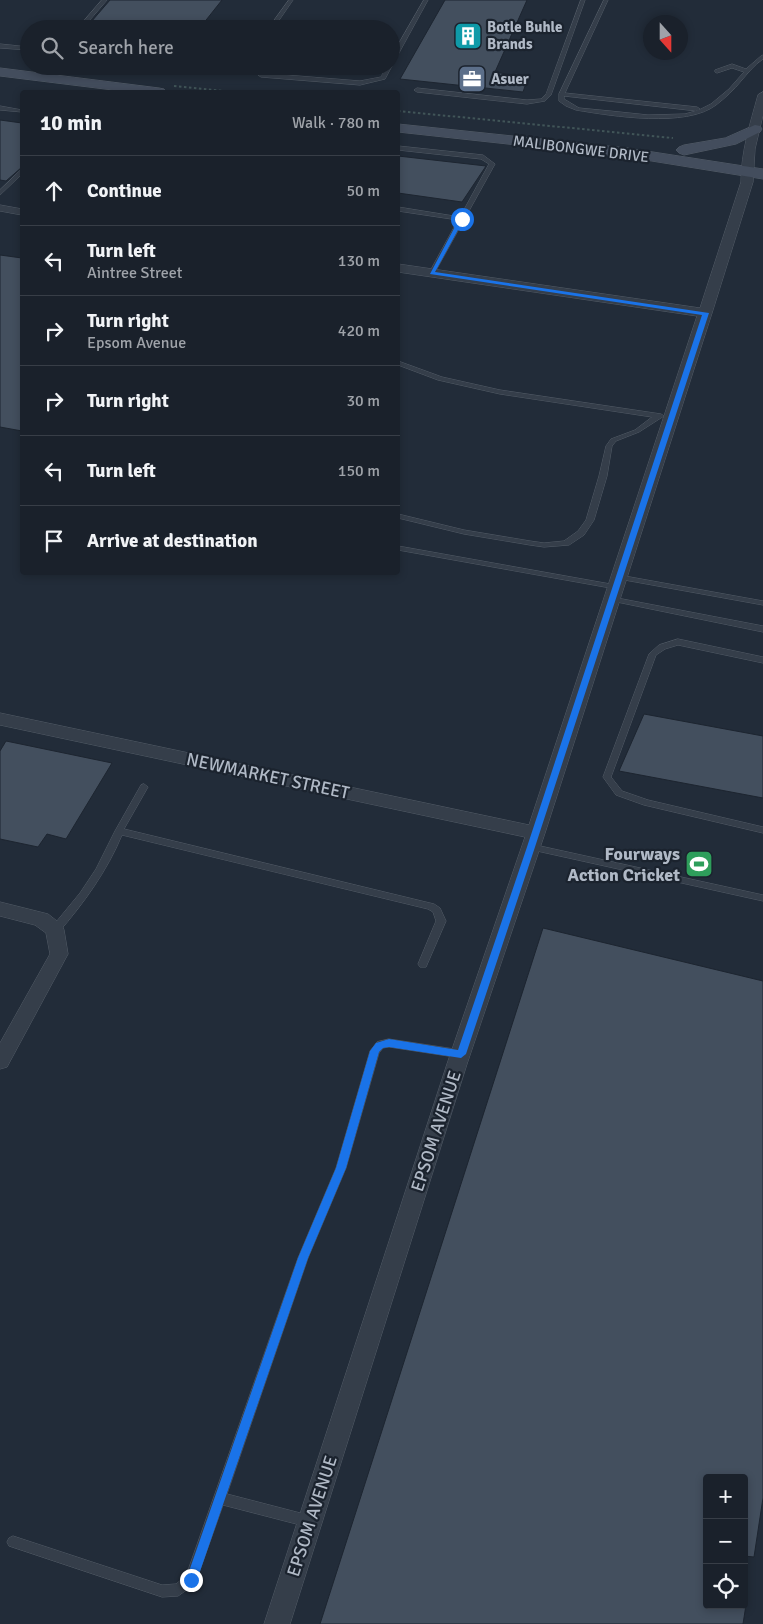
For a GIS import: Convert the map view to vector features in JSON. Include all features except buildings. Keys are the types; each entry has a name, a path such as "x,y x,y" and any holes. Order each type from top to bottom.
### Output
{"main road":[{"path":"0,72 75,90"},
{"path":"0,83 42,83 133,90"},
{"name":"MALIBONGWE DRIVE","path":"400,118 623,141 680,144 756,170"},
{"name":"MALIBONGWE DRIVE","path":"400,128 616,152 756,170"},
{"path":"680,144 727,143 755,129"}],"street":[{"name":"EPSOM AVENUE","path":"277,1624 461,1054 534,840 616,587 664,417 706,313 756,170 752,140 763,95"},
{"path":"0,208 20,212"},
{"path":"400,268 706,313"},
{"name":"NEWMARKET STREET","path":"0,719 534,840"},
{"path":"0,909 41,919 55,930 59,954 0,1061"}],"lane":[{"path":"88,20 105,0"},
{"path":"277,20 292,0"},
{"path":"400,46 426,0"},
{"path":"417,90 527,102 543,100 548,95 583,0"},
{"path":"606,0 562,94 561,100 578,109 666,117 680,116 703,110 724,96 763,57"},
{"path":"0,46 20,48"},
{"path":"718,71 732,66 747,71"},
{"path":"261,75 360,83 383,78 384,75"},
{"path":"562,94 703,110"},
{"path":"0,108 20,111"},
{"path":"400,148 483,157 492,164 432,273"},
{"path":"0,193 20,173"},
{"path":"400,209 462,219"},
{"path":"400,364 440,379 500,392 664,417"},
{"path":"400,516 464,532 530,543 544,545 566,543 580,533 590,520 603,476 609,446 613,440 637,431 664,417"},
{"path":"400,548 616,587 763,603"},
{"path":"616,587 763,628"},
{"path":"763,660 678,642 662,646 653,654 607,777 619,793 647,803 763,830"},
{"path":"55,930 80,902 144,787"},
{"path":"119,831 431,906 437,910 440,921 423,964"},
{"path":"534,840 763,898"},
{"path":"13,1542 162,1591 178,1590 191,1580 303,1258 341,1168 375,1051 380,1045 389,1043 461,1054"},
{"path":"219,1498 310,1522"}],"path":[{"path":"400,111 680,144"}],"place":[{"name":"Botle Buhle Brands","path":"468,36"},
{"name":"Asuer","path":"472,79"},
{"name":"Fourways Action Cricket","path":"699,864"}],"route":[{"path":"191,1580 303,1258 341,1168 375,1051 380,1045 389,1043 461,1054 706,313 432,273 462,219"}]}
